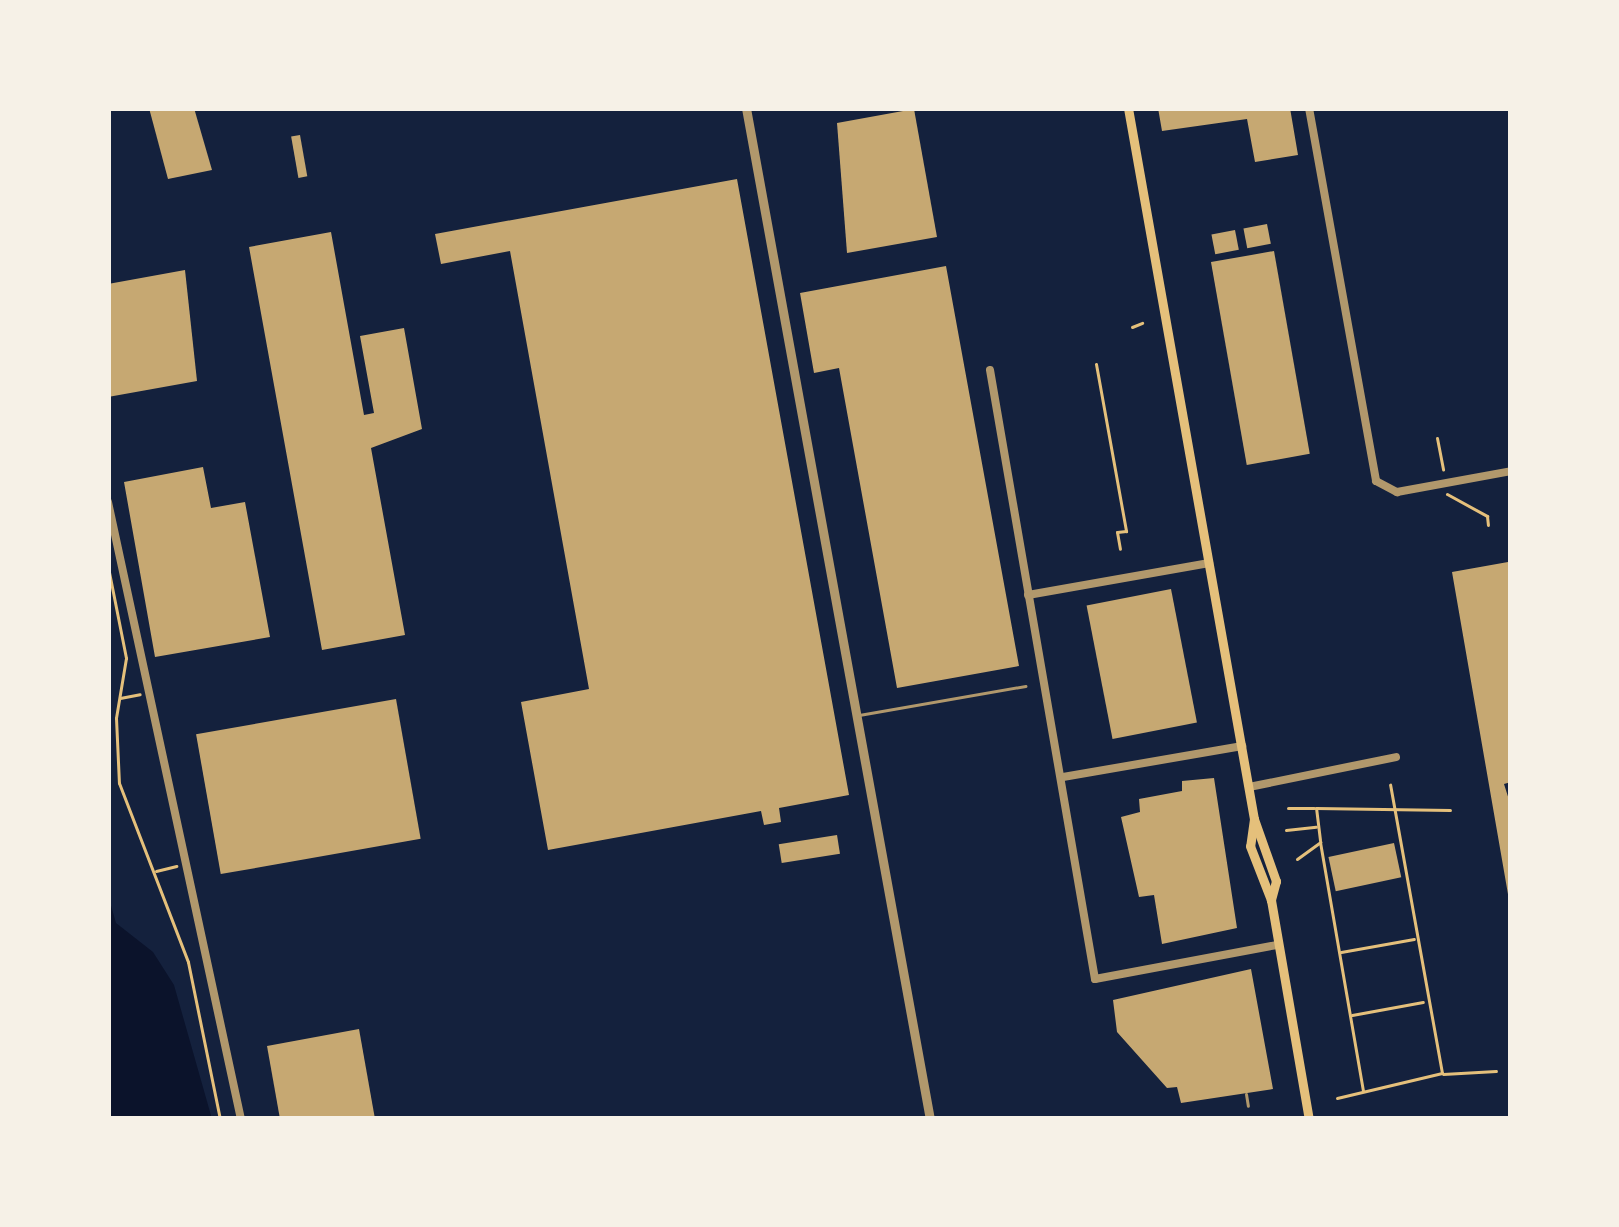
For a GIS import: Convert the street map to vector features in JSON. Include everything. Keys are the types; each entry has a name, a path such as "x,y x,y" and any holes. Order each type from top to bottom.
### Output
{"main road":[{"path":"1128,108 1255,819 1276,881 1271,900"},
{"path":"1255,819 1250,846 1271,900 1309,1119"}],"street":[{"path":"746,108 930,1119"},
{"path":"1310,108 1374,473 1384,490 1511,472"},
{"path":"990,370 1095,979 1277,945"},
{"path":"108,502 241,1119"},
{"path":"1028,596 1209,563"},
{"path":"1063,777 1242,746"},
{"path":"1249,787 1396,757"}],"lane":[{"path":"857,715 1025,686"},
{"path":"1246,1094 1248,1106"}],"path":[{"path":"1132,327 1142,323"},
{"path":"1096,364 1126,531 1117,532 1120,549"},
{"path":"1437,438 1444,471"},
{"path":"1448,494 1487,516 1488,525"},
{"path":"108,567 126,658 118,699 119,783 154,872 165,919 190,967 220,1119"},
{"path":"118,699 147,692"},
{"path":"1390,784 1442,1073 1448,1079 1496,1071"},
{"path":"1288,808 1450,810"},
{"path":"1316,808 1364,1092"},
{"path":"1286,830 1318,826"},
{"path":"1297,859 1320,842"},
{"path":"154,872 187,864"},
{"path":"1339,952 1418,939"},
{"path":"1350,1016 1423,1002"},
{"path":"1337,1098 1442,1073"}],"water":[{"path":"108,895 116,923 153,952 174,985 212,1119 108,1119"}],"building":[{"path":"149,108 194,108 212,170 168,179"},
{"path":"1158,108 1290,108 1298,155 1255,162 1247,119 1162,131"},
{"path":"914,109 937,237 847,253 837,123"},
{"path":"300,135 307,176 298,178 291,137"},
{"path":"737,179 849,795 779,808 781,822 764,825 761,811 548,850 521,702 589,689 510,251 441,264 435,234"},
{"path":"1267,224 1271,244 1247,248 1243,229"},
{"path":"1235,230 1239,250 1215,254 1211,235"},
{"path":"331,232 364,415 374,413 360,336 404,328 422,429 371,448 405,635 322,650 249,247"},
{"path":"1274,251 1310,454 1247,465 1211,262"},
{"path":"946,266 1019,666 897,688 839,368 814,373 800,293"},
{"path":"185,270 197,381 108,397 108,284"},
{"path":"203,467 211,508 245,502 270,637 155,657 124,482"},
{"path":"1511,540 1511,782 1504,784 1511,806 1509,900 1452,572 1508,562"},
{"path":"1171,589 1197,723 1113,739 1087,605"},
{"path":"396,699 421,839 221,874 196,734"},
{"path":"1214,778 1237,928 1162,944 1154,895 1139,897 1121,817 1140,812 1139,799 1182,791 1182,781"},
{"path":"837,835 840,854 782,863 779,844"},
{"path":"1394,843 1401,877 1336,891 1328,857"},
{"path":"1251,969 1273,1089 1181,1103 1177,1087 1167,1088 1117,1032 1113,1000"},
{"path":"359,1029 375,1119 280,1119 267,1046"}]}
